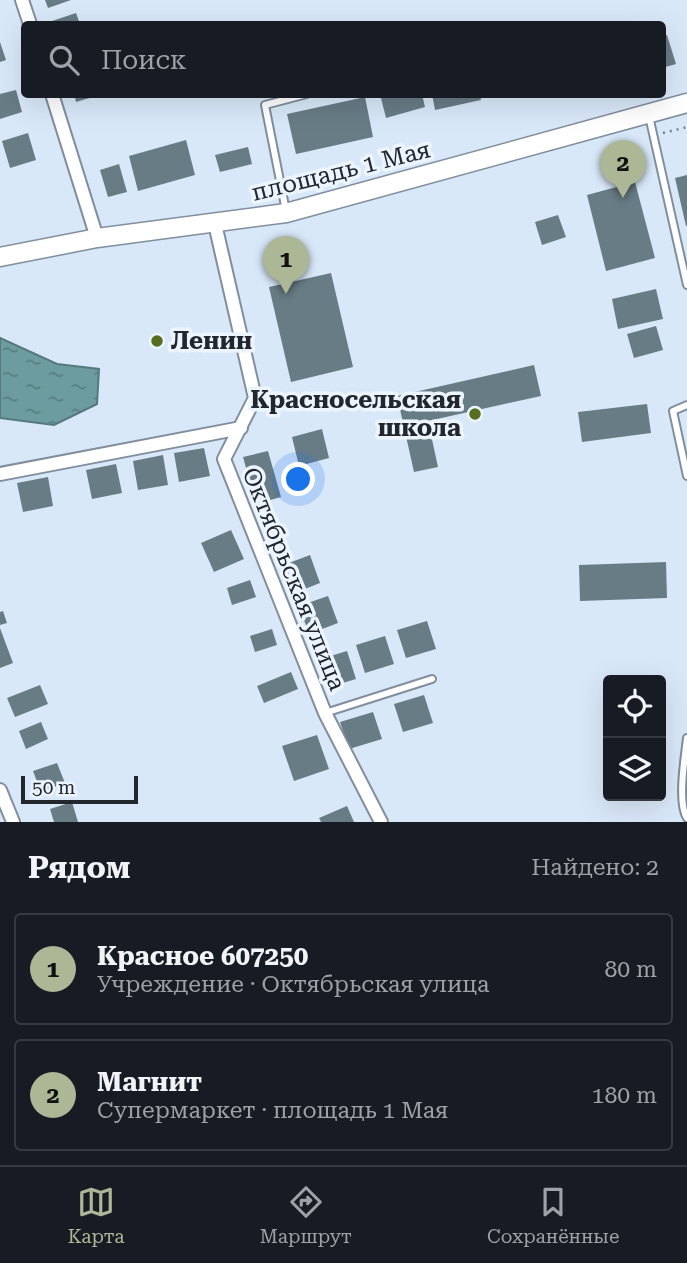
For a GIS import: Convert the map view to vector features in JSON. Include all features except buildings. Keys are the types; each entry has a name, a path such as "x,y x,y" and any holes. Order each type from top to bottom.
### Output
{"street":[{"path":"22,0 29,21"},
{"path":"53,98 97,238"},
{"name":"площадь 1 Мая","path":"0,257 97,238 286,213 687,103"},
{"name":"Октябрьская улица","path":"215,224 255,398 224,459 325,713 381,822"},
{"path":"0,474 241,428"},
{"path":"0,790 13,822"}],"lane":[{"path":"286,213 265,105 292,98"},
{"path":"649,114 687,285"},
{"path":"687,405 673,411 687,476"},
{"path":"325,713 432,679"},
{"path":"687,738 683,776 683,813 687,818"}],"path":[{"path":"654,135 687,127"}],"water":[{"path":"0,338 57,364 99,369 97,404 54,425 0,418"}],"place":[{"name":"Магнит","path":"623,198"},
{"name":"Красное 607250","path":"286,294"},
{"name":"Ленин","path":"157,341"},
{"name":"Красносельская школа","path":"475,414"}]}
